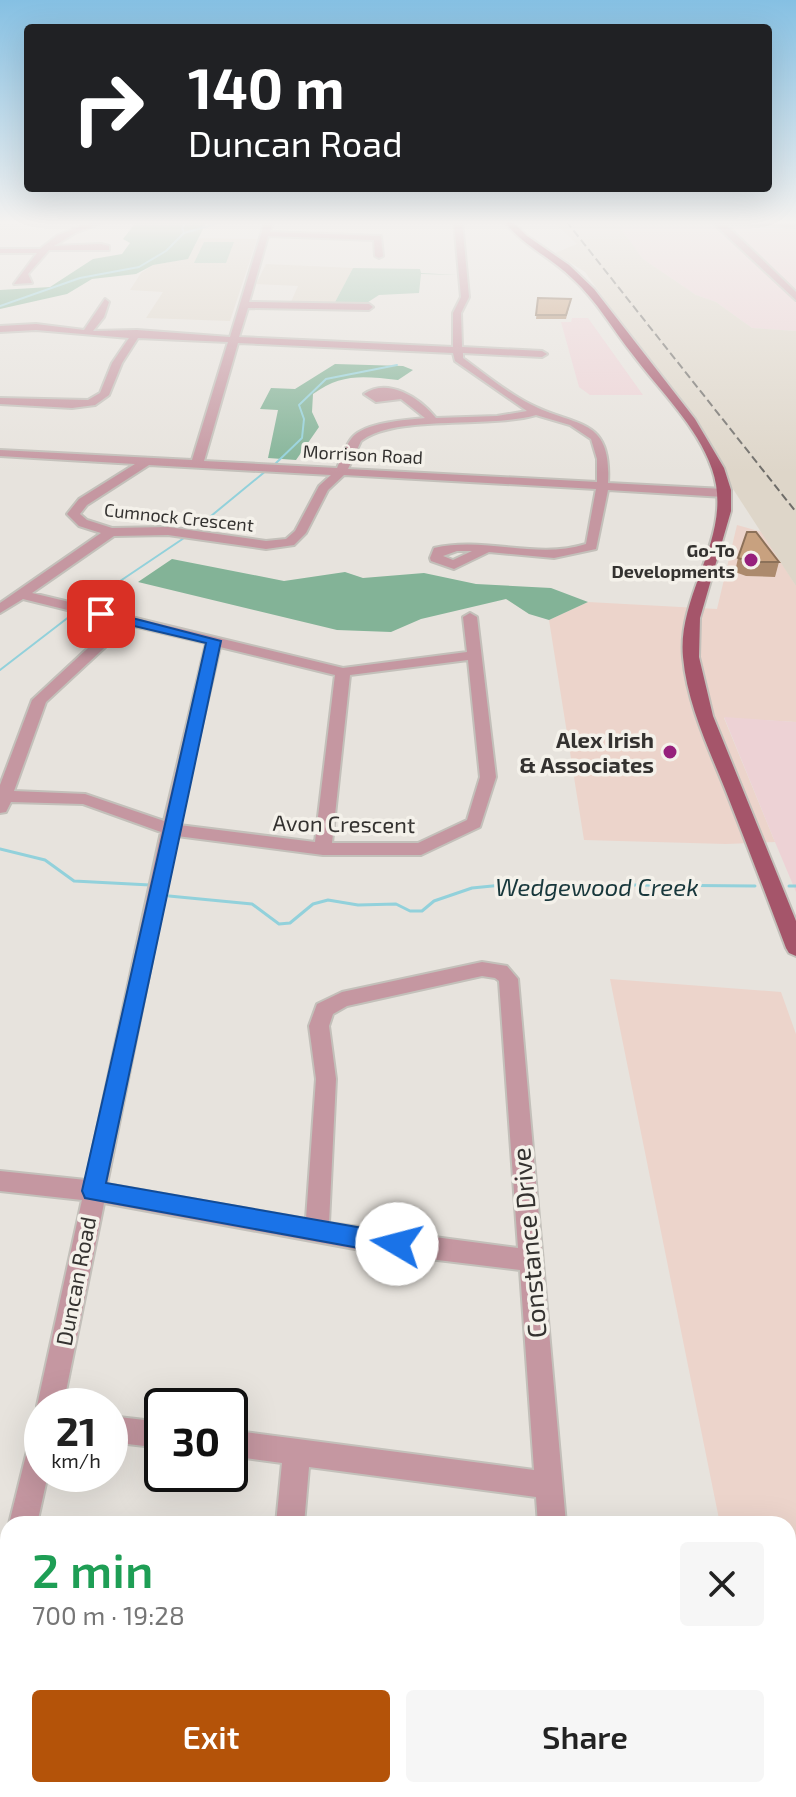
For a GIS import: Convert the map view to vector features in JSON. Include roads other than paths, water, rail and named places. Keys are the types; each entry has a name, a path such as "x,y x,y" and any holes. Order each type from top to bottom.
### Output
{"main road":[{"path":"589,305 686,436 717,493"},
{"path":"599,305 718,466 717,493 722,531 713,550 690,638 693,664 707,721 796,948"}],"street":[{"path":"86,333 99,317 104,305"},
{"path":"197,464 246,305 369,307"},
{"path":"461,305 457,313 456,350 462,361 537,411 581,427 595,436 600,445 603,487 592,546 555,555 485,549"},
{"path":"0,329 36,327 86,333 542,354"},
{"path":"0,401 72,405 100,398 117,363 137,333"},
{"path":"401,396 424,406 431,419"},
{"path":"341,472 356,439 364,433 431,419 520,417 537,411"},
{"name":"Morrison Road","path":"0,453 717,493"},
{"path":"120,460 124,465 123,473"},
{"name":"Cumnock Crescent","path":"148,461 123,473 83,502 73,514 83,523 111,532 168,531 266,545 290,542 300,533 323,488 341,472"},
{"path":"0,609 111,532"},
{"path":"19,594 343,672 476,655"},
{"name":"Avon Crescent","path":"3,802 85,799 170,829 323,849 421,849 474,823 488,777 470,617"},
{"path":"3,802 39,700 126,620"},
{"name":"Duncan Road","path":"54,1388 170,829 214,641"},
{"path":"323,849 343,672"},
{"name":"Constance Drive","path":"317,1232 326,1079 319,1026 324,1009 342,1000 482,969 495,970 508,979 551,1516"},
{"path":"0,1181 93,1191 317,1232 529,1260"},
{"path":"248,1445 549,1485"},
{"path":"291,1516 297,1451"},
{"path":"25,1516 31,1492"}],"waterway":[{"path":"274,465 302,438 304,419 299,405 326,379 397,365"},
{"path":"194,530 267,470"},
{"path":"83,606 187,536"},
{"path":"0,670 74,613"},
{"name":"Wedgewood Creek","path":"0,849 45,860 74,881 150,885"},
{"name":"Wedgewood Creek","path":"169,896 252,904 279,924 290,923 313,904 328,900 358,905 396,904 410,911 422,911 434,901 472,888 512,884 755,886"},
{"name":"Wedgewood Creek","path":"789,886 796,886"}],"railway":[{"path":"632,305 796,512"}],"place":[{"name":"Go-To Developments","path":"751,560"},
{"name":"Alex Irish & Associates","path":"670,752"}]}
